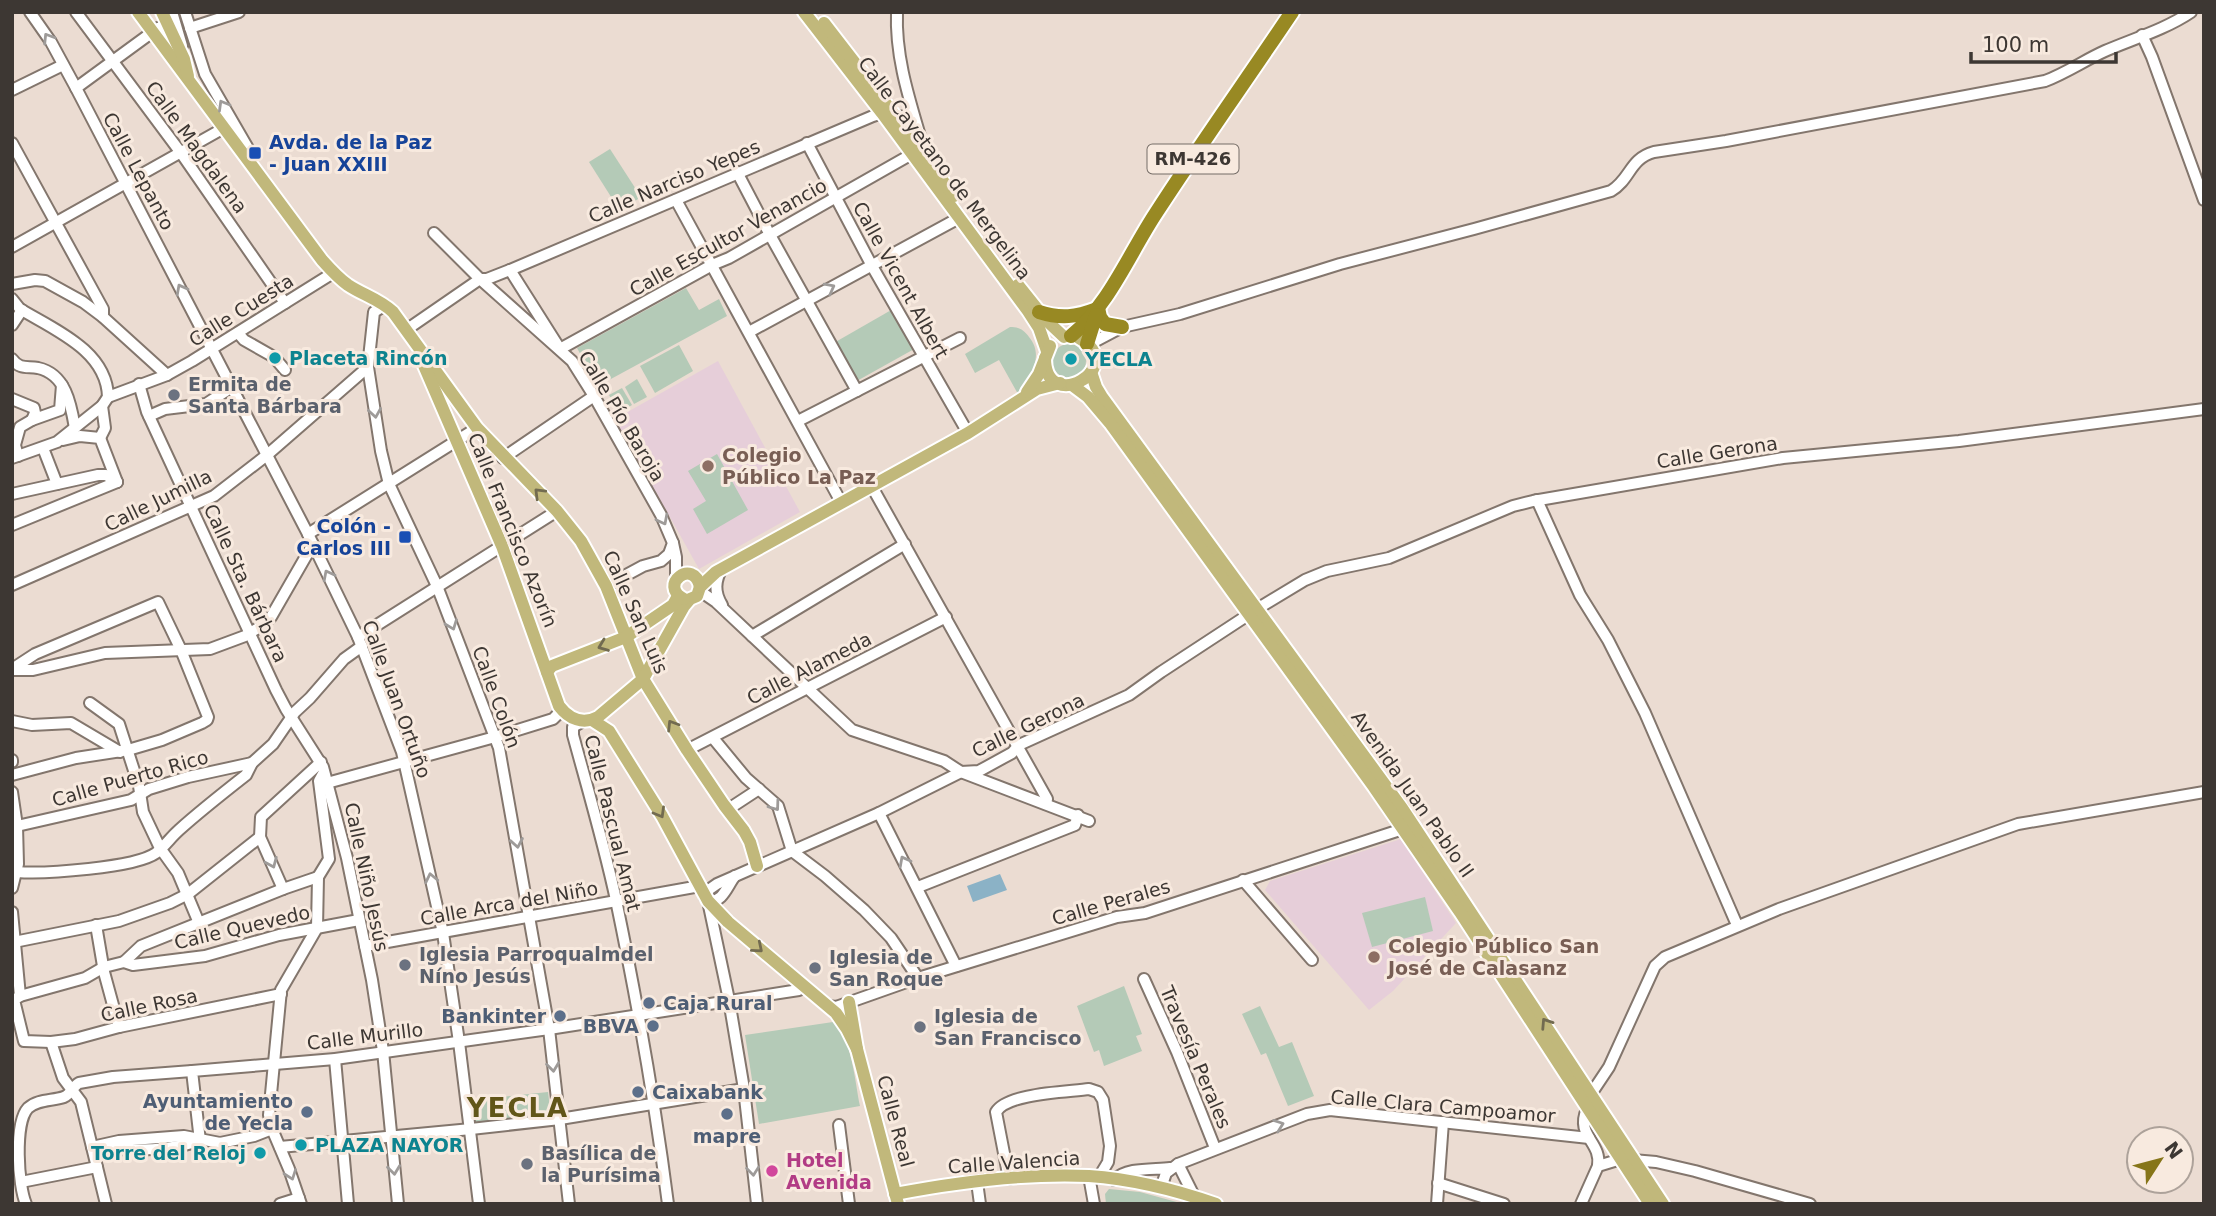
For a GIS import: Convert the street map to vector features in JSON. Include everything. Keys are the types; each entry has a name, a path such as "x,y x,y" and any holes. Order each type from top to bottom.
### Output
{"highway":[{"name":"RM-426","path":"1067,337 1081,328 1098,308 1156,214 1292,12"},
{"name":"RM-426","path":"1089,348 1098,308"},
{"path":"1039,312 1056,317 1069,317 1098,308 1105,324 1122,327"}],"main road":[{"path":"163,12 171,19 190,83"},
{"name":"Calle Cayetano de Mergelina","path":"804,12 1040,328 1046,355"},
{"name":"Calle Cayetano de Mergelina","path":"815,12 1039,312 1067,337"},
{"path":"141,13 251,166 333,273 385,305 415,344"},
{"path":"547,672 552,666 626,637 719,570 968,433 1044,386 1084,381 1094,366 1089,348 1077,337 1057,340 1046,355 1034,384 1023,398"},
{"name":"Calle San Luis","path":"415,344 477,428 557,511 581,541 606,586 643,679 687,750 747,836 757,866"},
{"name":"Calle Francisco Azorín","path":"415,344 502,546 547,672 557,714"},
{"path":"1046,355 1049,374 1088,397 1114,420"},
{"path":"1091,372 1114,420"},
{"name":"Avenida Juan Pablo II","path":"1114,420 1252,612 1460,912 1587,1109 1663,1204"},
{"path":"587,721 643,679 693,590 688,573 678,576 674,589 693,590"},
{"name":"Avenida Juan Pablo II","path":"1252,612 1406,814 1591,1094 1650,1204"},
{"path":"557,714 587,721 609,731 668,827 704,895 728,922 828,1006 844,1023 857,1049"},
{"path":"849,1002 857,1049"},
{"name":"Calle Real","path":"857,1049 897,1199"},
{"name":"Calle Valencia","path":"897,1199 977,1182 1032,1177 1094,1177 1161,1188 1216,1204"}],"street":[{"name":"Calle Lepanto","path":"30,12 51,42 76,88 213,349"},
{"name":"Calle Magdalena","path":"76,12 181,153 285,303"},
{"path":"185,12 205,75 249,150 251,166"},
{"path":"190,28 239,12"},
{"path":"897,12 901,59 911,108 926,159"},
{"path":"1089,348 1122,327 1181,314 1340,264 1611,191 1621,185 1635,161 1644,155 2045,80 2191,12"},
{"path":"76,88 171,19"},
{"path":"2142,35 2204,200"},
{"path":"12,90 63,65"},
{"path":"882,113 895,117 906,116 911,108"},
{"name":"Calle Narciso Yepes","path":"406,330 480,279 510,270 882,113"},
{"path":"12,247 224,128"},
{"path":"12,143 103,309 103,317"},
{"name":"Calle Vicent Albert","path":"807,144 872,266 968,433"},
{"name":"Calle Escultor Venancio","path":"560,349 769,236 912,154"},
{"path":"737,172 769,236 857,391"},
{"path":"676,200 841,502"},
{"path":"749,332 959,218"},
{"name":"Calle Pío Baroja","path":"434,233 480,279 572,361 661,516 673,543 678,576"},
{"path":"510,270 560,349"},
{"name":"Calle Cuesta","path":"57,442 105,401 139,384 167,375 333,273"},
{"path":"12,284 45,281 103,317 167,375"},
{"path":"359,291 373,321"},
{"path":"12,299 18,309 92,355 107,383 105,428 100,438 117,482"},
{"path":"373,321 374,312 385,305"},
{"path":"12,325 18,309"},
{"name":"Calle Colón","path":"373,321 368,367 388,484 437,586 499,748 548,1029 569,1204"},
{"path":"238,333 247,342 274,357 285,370"},
{"path":"798,421 960,338"},
{"name":"Calle Juan Ortuño","path":"213,349 360,641 405,761 443,933 479,1204"},
{"path":"13,363 21,367 43,369 62,385 71,403 75,428"},
{"name":"Calle Jumilla","path":"12,586 214,496 267,456 368,367"},
{"name":"Calle Sta. Bárbara","path":"139,384 149,416 191,508 276,690 292,718"},
{"path":"62,385 60,410 20,426 15,457 80,436 100,438"},
{"path":"149,416 165,409 206,404 232,387"},
{"path":"503,458 594,396"},
{"path":"12,398 34,408 32,420"},
{"name":"Calle Gerona","path":"704,895 717,884 879,813 961,772 979,771 1012,753 1019,745 1129,695 1252,612 1305,580 1327,572 1389,558 1513,506 1783,458 1959,440 2204,409"},
{"path":"12,669 33,670 105,653 200,651 250,633 271,617 310,539 388,484 477,428"},
{"path":"43,448 57,484"},
{"path":"12,494 98,475 106,475 117,482"},
{"path":"12,525 117,482"},
{"path":"872,485 1019,745 1047,799 1046,804"},
{"path":"1537,500 1580,595 1608,640 1644,713 1737,925"},
{"path":"17,872 37,873 129,863 149,856 246,775 252,763 269,749 295,712 360,641 437,586 557,511"},
{"path":"606,586 643,566 657,564 669,554 673,543"},
{"path":"752,636 905,544"},
{"path":"657,564 678,576"},
{"path":"719,570 716,590 718,599 728,613"},
{"path":"693,590 706,594 728,613 852,730 944,761 961,772 1084,818 1075,825 918,887"},
{"path":"12,669 35,654 157,603 162,606 208,718 162,740 12,775"},
{"name":"Calle Alameda","path":"687,750 946,617"},
{"path":"90,703 119,724 124,751 143,812 160,848 178,873 198,923"},
{"path":"282,889 260,838 261,817 324,772 405,761 495,737 557,714 572,735"},
{"name":"Calle Niño Jesús","path":"292,718 324,772 347,859 383,1051 398,1204"},
{"path":"12,721 32,725 71,723 124,751"},
{"name":"Calle Pascual Amat","path":"587,721 573,727 572,735 616,901 655,1104 668,1204"},
{"path":"713,738 746,778 771,799 780,811 792,851 864,910 891,938 918,978"},
{"name":"Calle Puerto Rico","path":"17,826 131,800 139,793 188,777 252,763"},
{"path":"280,1204 300,1201 269,1115 281,994 282,986 317,928 318,877 329,859 319,781 324,772"},
{"path":"727,810 759,789"},
{"path":"12,792 17,826 17,872 12,888"},
{"path":"1591,1094 1609,1067 1658,962 1694,943 2018,824 2204,792"},
{"path":"879,813 956,966"},
{"name":"Calle Perales","path":"828,1006 836,1007 918,978 1117,917 1145,913 1403,829"},
{"path":"14,942 130,917 188,894 260,838"},
{"path":"124,962 141,946 318,877"},
{"path":"1243,880 1312,960"},
{"path":"704,895 729,1000 744,1089 757,1204"},
{"name":"Calle Arca del Niño","path":"365,946 616,901 704,895"},
{"path":"12,912 17,997"},
{"name":"Calle Quevedo","path":"17,997 85,978 104,967 124,962 133,965 205,956 266,938 359,920"},
{"path":"96,926 119,1027"},
{"name":"Travesía Perales","path":"1144,979 1177,1052 1215,1148"},
{"name":"Calle Murillo","path":"21,1182 22,1118 32,1105 65,1097 79,1083 113,1077 335,1059 799,990 802,985"},
{"name":"Calle Rosa","path":"17,997 23,1041 51,1042 281,994"},
{"path":"51,1042 63,1078 80,1102 106,1204"},
{"path":"335,1059 348,1204"},
{"path":"192,1071 200,1141"},
{"path":"280,1147 560,1119 744,1089"},
{"path":"1009,1179 996,1112 1000,1106 1026,1097 1089,1089 1098,1092 1103,1100 1110,1146 1108,1162 1094,1177 1094,1204"},
{"path":"1581,1204 1598,1166 1598,1153 1588,1138 1583,1123 1587,1109"},
{"name":"Calle Clara Campoamor","path":"1114,1180 1119,1174 1174,1166 1307,1114 1330,1110 1588,1138"},
{"path":"1437,1204 1443,1122"},
{"path":"839,1125 849,1204"},
{"path":"92,1147 119,1149 183,1146 200,1141 220,1143 272,1129"},
{"path":"1598,1166 1627,1159 1695,1171 1810,1204"},
{"path":"1161,1188 1166,1172 1174,1166 1195,1196"},
{"path":"26,1204 21,1182 97,1167"},
{"path":"977,1182 979,1204"},
{"path":"1438,1183 1504,1204"}],"shaded area":[{"name":"Colegio Público La Paz","path":"718,361 800,512 699,569 615,419"},
{"name":"Colegio Público San José de Calasanz","path":"1401,839 1456,923 1393,991 1369,1010 1265,890 1270,881"}],"green space":[{"path":"610,149 641,197 620,211 589,162"},
{"path":"686,288 699,310 719,299 727,316 598,386 577,348"},
{"path":"893,309 916,348 855,382 832,344"},
{"path":"1010,327 1025,332 1034,344 1036,352 1031,374 1018,394 999,360 975,373 965,354"},
{"path":"1069,344 1081,349 1086,361 1081,373 1069,378 1057,373 1052,361 1057,349"},
{"path":"679,345 693,371 655,393 640,366"},
{"path":"637,379 647,397 634,404 625,387"},
{"path":"622,388 632,405 619,413 609,395"},
{"path":"717,454 748,510 707,534 693,509 706,501 688,471"},
{"path":"1425,897 1433,931 1372,947 1362,913"},
{"path":"1124,986 1142,1034 1136,1036 1142,1051 1104,1066 1099,1050 1094,1052 1077,1006"},
{"path":"1260,1006 1279,1047 1292,1042 1314,1096 1288,1106 1266,1053 1261,1055 1242,1014"},
{"path":"833,1022 845,1038 849,1049 860,1106 759,1124 745,1035"},
{"path":"548,1092 551,1116 475,1125 471,1100"},
{"path":"1109,1189 1140,1192 1184,1204 1106,1204 1105,1194"}],"water":[{"path":"1000,874 1007,890 973,902 967,886"}],"place":[{"name":"Avda. de la Paz - Juan XXIII","path":"255,153"},
{"name":"Placeta Rincón","path":"275,358"},
{"name":"YECLA","path":"1071,359"},
{"name":"Ermita de Santa Bárbara","path":"174,395"},
{"name":"Colegio Público La Paz","path":"708,466"},
{"name":"Colón - Carlos III","path":"405,537"},
{"name":"Colegio Público San José de Calasanz","path":"1374,957"},
{"name":"Iglesia Parroqualmdel Níno Jesús","path":"405,965"},
{"name":"Iglesia de San Roque","path":"815,968"},
{"name":"Caja Rural","path":"649,1003"},
{"name":"Bankinter","path":"560,1016"},
{"name":"BBVA","path":"653,1026"},
{"name":"Iglesia de San Francisco","path":"920,1027"},
{"name":"Caixabank","path":"638,1092"},
{"name":"Ayuntamiento de Yecla","path":"307,1112"},
{"name":"mapre","path":"727,1114"},
{"name":"PLAZA NAYOR","path":"301,1145"},
{"name":"Torre del Reloj","path":"260,1153"},
{"name":"Basílica de la Purísima","path":"527,1164"},
{"name":"Hotel Avenida","path":"772,1171"}],"district":[{"name":"YECLA","path":"518,1108"}]}
